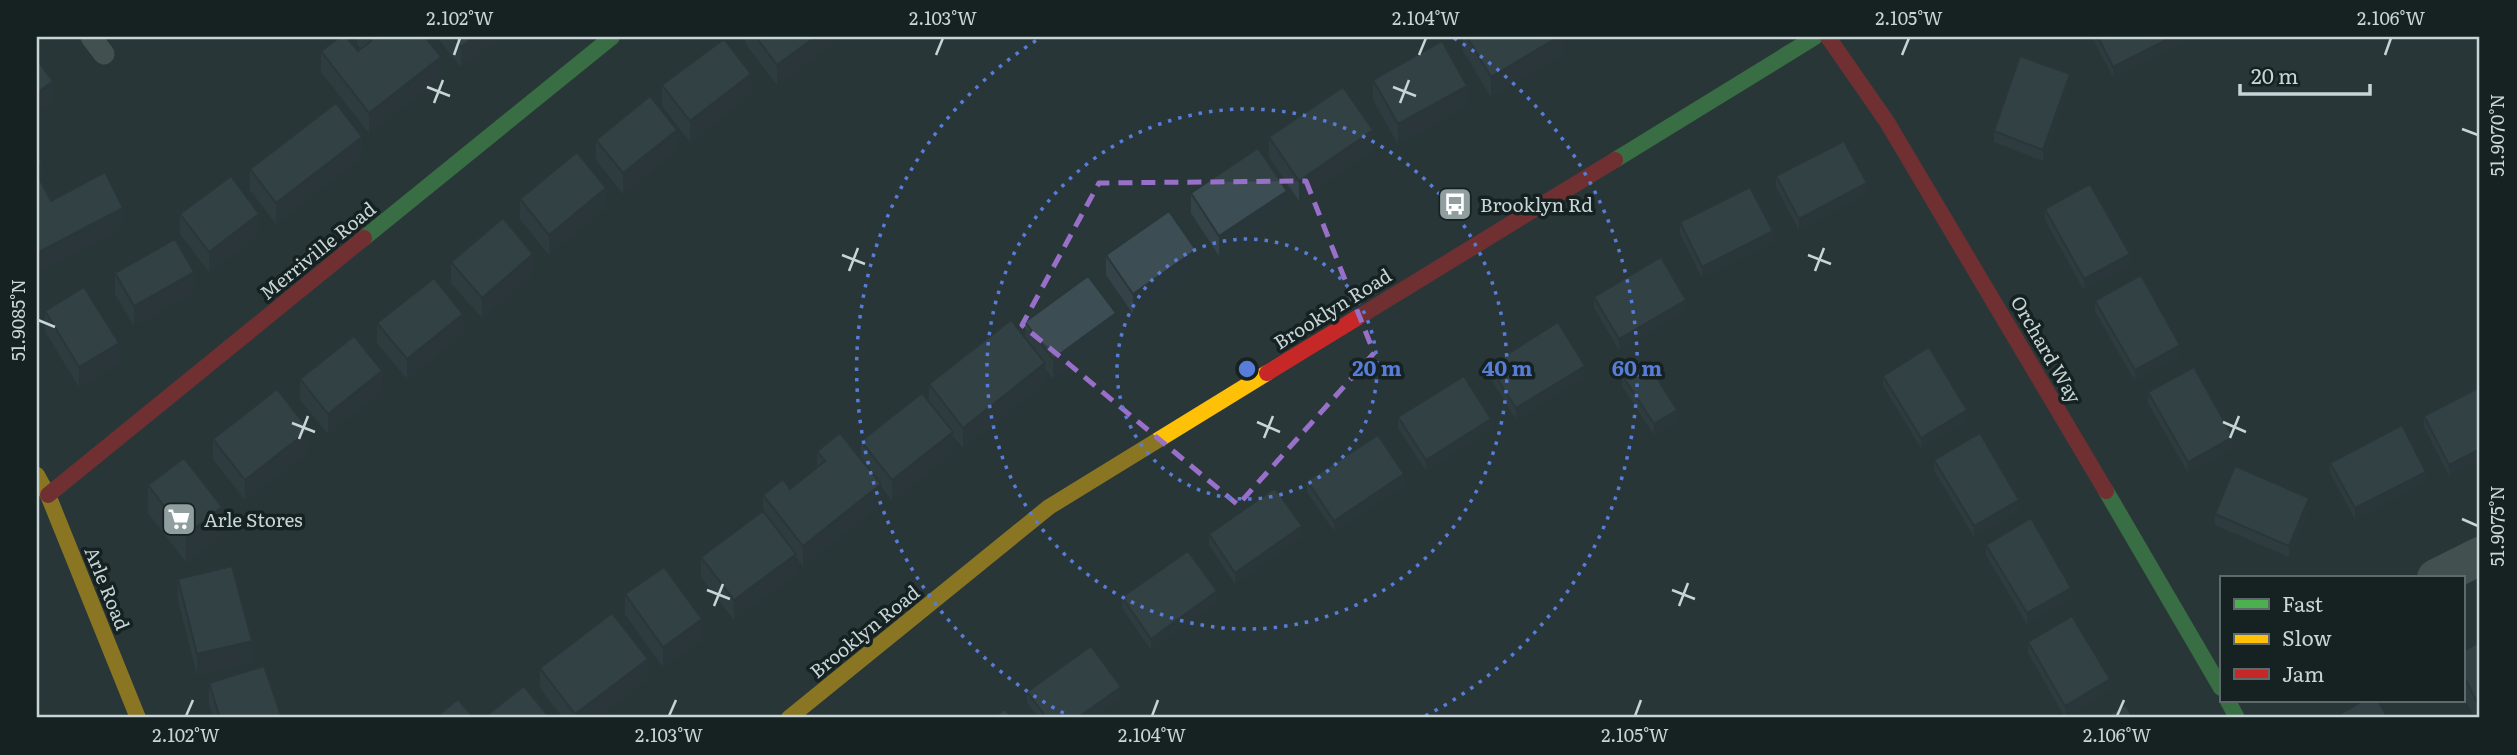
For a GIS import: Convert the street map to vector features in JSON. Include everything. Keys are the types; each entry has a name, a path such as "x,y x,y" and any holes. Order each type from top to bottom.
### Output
{"street":[{"name":"Merriville Road","path":"48,495 612,37"},
{"name":"Brooklyn Road","path":"789,718 1049,507 1815,37"},
{"name":"Orchard Way","path":"1828,37 1886,122 1947,221 2220,685"},
{"name":"Arle Road","path":"37,475 48,495 138,718"},
{"path":"2440,576 2480,556"},
{"path":"2229,702 2237,718"}],"lane":[{"path":"91,37 104,54"}],"highlighted area":[{"path":"1306,181 1374,353 1238,505 1022,325 1099,183"}],"building":[{"path":"340,37 346,37 358,51 371,41 368,37 425,37 441,57 369,113 321,51"},
{"path":"453,37 474,37 461,47"},
{"path":"756,37 815,37 777,65"},
{"path":"1467,37 1558,37 1491,77"},
{"path":"2098,37 2172,37 2113,67"},
{"path":"724,39 751,74 690,121 662,85"},
{"path":"1442,41 1467,86 1398,124 1373,80"},
{"path":"2020,56 2070,74 2043,150 1994,131"},
{"path":"37,60 53,81 37,93"},
{"path":"1343,87 1373,130 1299,181 1269,137"},
{"path":"650,96 677,130 623,173 596,140"},
{"path":"336,103 362,137 276,203 250,169"},
{"path":"1844,141 1867,183 1799,219 1776,176"},
{"path":"1258,148 1287,191 1219,236 1191,193"},
{"path":"37,152 42,162 37,165"},
{"path":"577,152 606,188 549,235 520,199"},
{"path":"105,172 123,208 37,253 37,174 51,201"},
{"path":"231,176 259,214 209,252 180,214"},
{"path":"2090,184 2130,254 2084,279 2045,209"},
{"path":"1750,187 1773,231 1702,267 1680,222"},
{"path":"1169,211 1196,250 1133,294 1106,255"},
{"path":"503,218 533,254 482,298 451,262"},
{"path":"175,239 194,272 134,306 115,273"},
{"path":"1661,257 1686,300 1619,339 1594,297"},
{"path":"2141,275 2180,345 2135,370 2095,301"},
{"path":"1088,276 1116,313 1053,359 1025,322"},
{"path":"434,278 463,314 407,359 377,323"},
{"path":"84,287 119,343 79,367 45,311"},
{"path":"1011,320 1045,363 963,428 929,384"},
{"path":"1558,322 1585,366 1516,408 1489,366"},
{"path":"354,336 382,371 328,414 300,379"},
{"path":"1929,347 1967,410 1921,438 1883,376"},
{"path":"1646,360 1677,410 1654,424 1622,375"},
{"path":"2194,367 2233,437 2188,462 2148,392"},
{"path":"1464,376 1491,419 1426,460 1398,417"},
{"path":"2480,387 2480,449 2449,465 2424,416"},
{"path":"277,389 309,430 245,480 213,439"},
{"path":"922,393 953,432 892,480 861,441"},
{"path":"2402,425 2426,472 2355,508 2330,463"},
{"path":"840,433 881,484 803,546 763,495 783,479 790,489 825,461 817,451"},
{"path":"1980,433 2019,500 1974,526 1934,460"},
{"path":"1378,435 1404,474 1334,521 1307,481"},
{"path":"184,458 222,507 186,535 148,485"},
{"path":"2235,466 2309,498 2289,546 2215,514"},
{"path":"1275,488 1302,526 1235,573 1209,534"},
{"path":"763,511 796,554 734,600 701,557"},
{"path":"2031,518 2071,588 2027,613 1986,545"},
{"path":"1188,551 1217,591 1151,639 1122,597"},
{"path":"232,566 252,641 197,654 178,579"},
{"path":"664,567 702,619 663,647 625,594"},
{"path":"612,613 648,659 575,714 540,668"},
{"path":"2072,616 2110,679 2065,706 2028,642"},
{"path":"2480,642 2478,704 2464,677 2464,650"},
{"path":"1091,646 1121,687 1077,718 1047,718 1027,692"},
{"path":"264,666 282,718 220,718 209,683"},
{"path":"524,686 550,718 489,718 487,715"},
{"path":"458,699 474,718 435,718"},
{"path":"2361,702 2379,702 2388,718 2333,718"},
{"path":"2126,705 2133,718 2103,718"},
{"path":"1005,709 1012,718 992,718"}],"traffic: fast":[{"path":"364,238 612,37"},
{"path":"1615,160 1815,37"},
{"path":"2106,491 2220,686"},
{"path":"2229,702 2237,718"}],"traffic: slow":[{"path":"789,718 1049,507 1267,373"},
{"path":"37,475 48,495 138,718"}],"traffic: jam":[{"path":"1828,37 1887,122 2106,491"},
{"path":"1267,373 1615,160"},
{"path":"48,495 364,238"}],"place":[{"name":"Brooklyn Rd","path":"1455,204"},
{"name":"Arle Stores","path":"179,519"}]}
